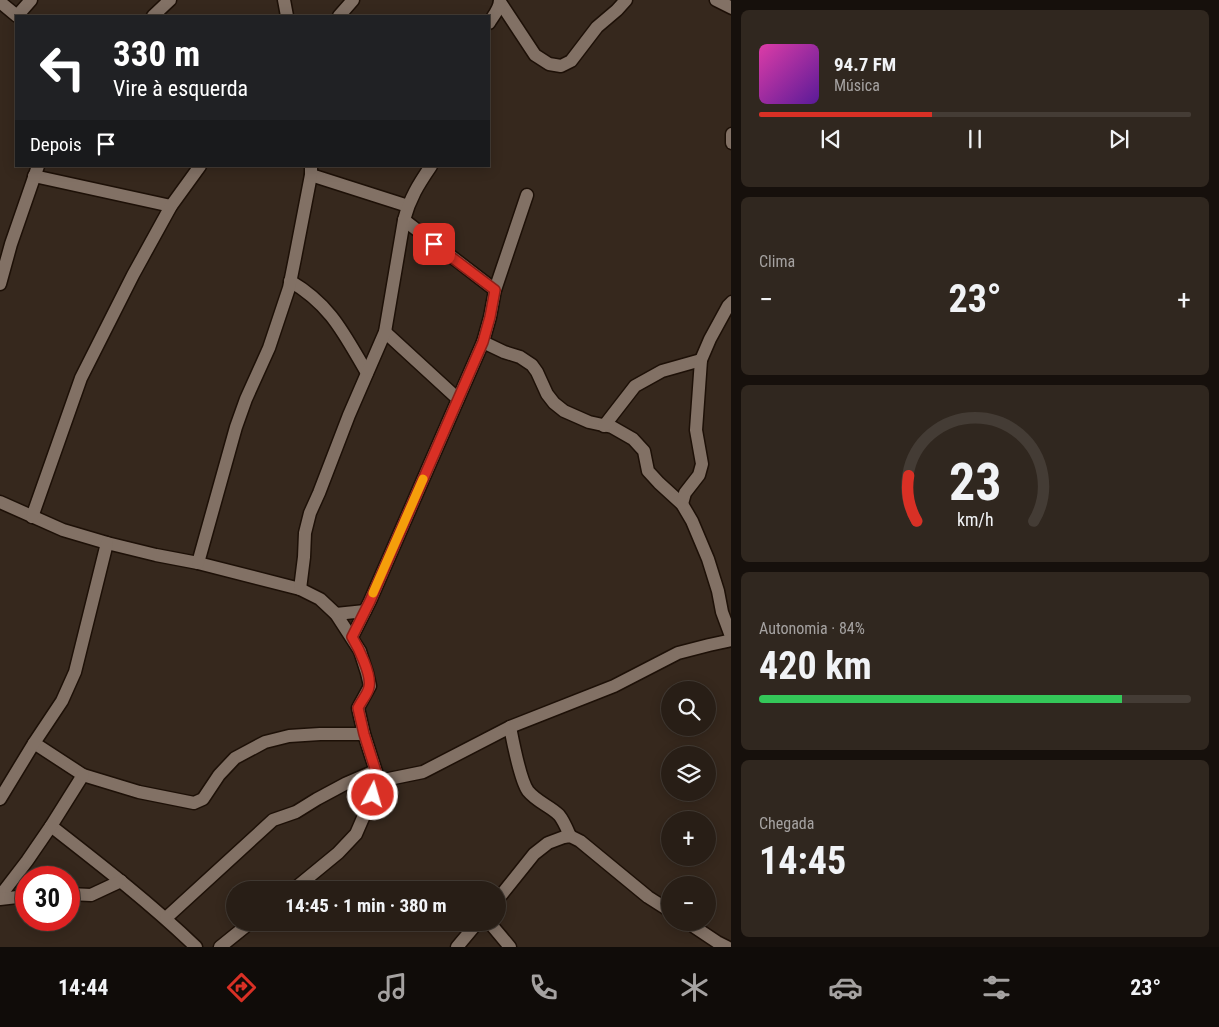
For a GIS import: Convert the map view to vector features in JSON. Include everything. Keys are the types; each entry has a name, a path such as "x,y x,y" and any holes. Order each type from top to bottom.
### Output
{"street":[{"path":"18,15 31,0"},
{"path":"154,15 170,0"},
{"path":"284,0 287,15"},
{"path":"340,15 353,0"},
{"path":"500,1 535,55 549,64 560,66 572,61 597,27 626,0"},
{"path":"716,0 731,8"},
{"path":"490,22 498,9 500,1"},
{"path":"0,2 16,15"},
{"path":"32,517 81,378 133,275 171,206 199,167"},
{"path":"300,589 305,532 310,513 385,332 404,220 417,186 430,167"},
{"path":"198,563 246,399 269,348 290,282 311,170 408,206"},
{"path":"0,284 11,244 36,171 171,206"},
{"path":"352,637 483,342 495,290 527,195"},
{"path":"404,220 495,290"},
{"path":"290,282 304,289 333,318 367,373"},
{"path":"682,504 685,493 699,475 702,464 696,430 701,360 710,339 731,303"},
{"path":"385,332 458,399"},
{"path":"483,342 532,365 546,394 564,411 589,422 612,427 633,439 644,451 648,471 682,504 692,521 708,559 722,612 731,637"},
{"path":"604,426 635,386 662,371 701,360"},
{"path":"0,502 63,530 156,555 198,563 300,589 320,599 336,614 360,651 370,682 369,689 358,708 377,776 356,834 338,853 304,881"},
{"path":"0,799 62,701 75,672 107,542"},
{"path":"336,614 364,611"},
{"path":"166,918 273,820 296,812 338,788 377,776 423,772 510,727 614,686 678,653 731,640"},
{"path":"510,727 527,790 561,817 570,836"},
{"path":"34,743 83,775 139,792 194,803 203,799 219,775 235,758 265,742 289,736 364,734"},
{"path":"0,897 51,826 83,775"},
{"path":"51,826 166,918 196,947"},
{"path":"506,889 534,854 548,843 564,836 570,836 580,841 648,897 661,905"},
{"path":"80,894 91,895 121,881"},
{"path":"0,897 15,896"},
{"path":"220,947 240,931"},
{"path":"457,947 470,931"},
{"path":"497,931 510,947"},
{"path":"700,931 727,947"}],"slow traffic":[{"path":"373,593 423,479"}],"route":[{"path":"373,795 379,781 358,708 369,689 370,682 360,651 352,637 370,601 483,342 495,290 434,244"}]}
